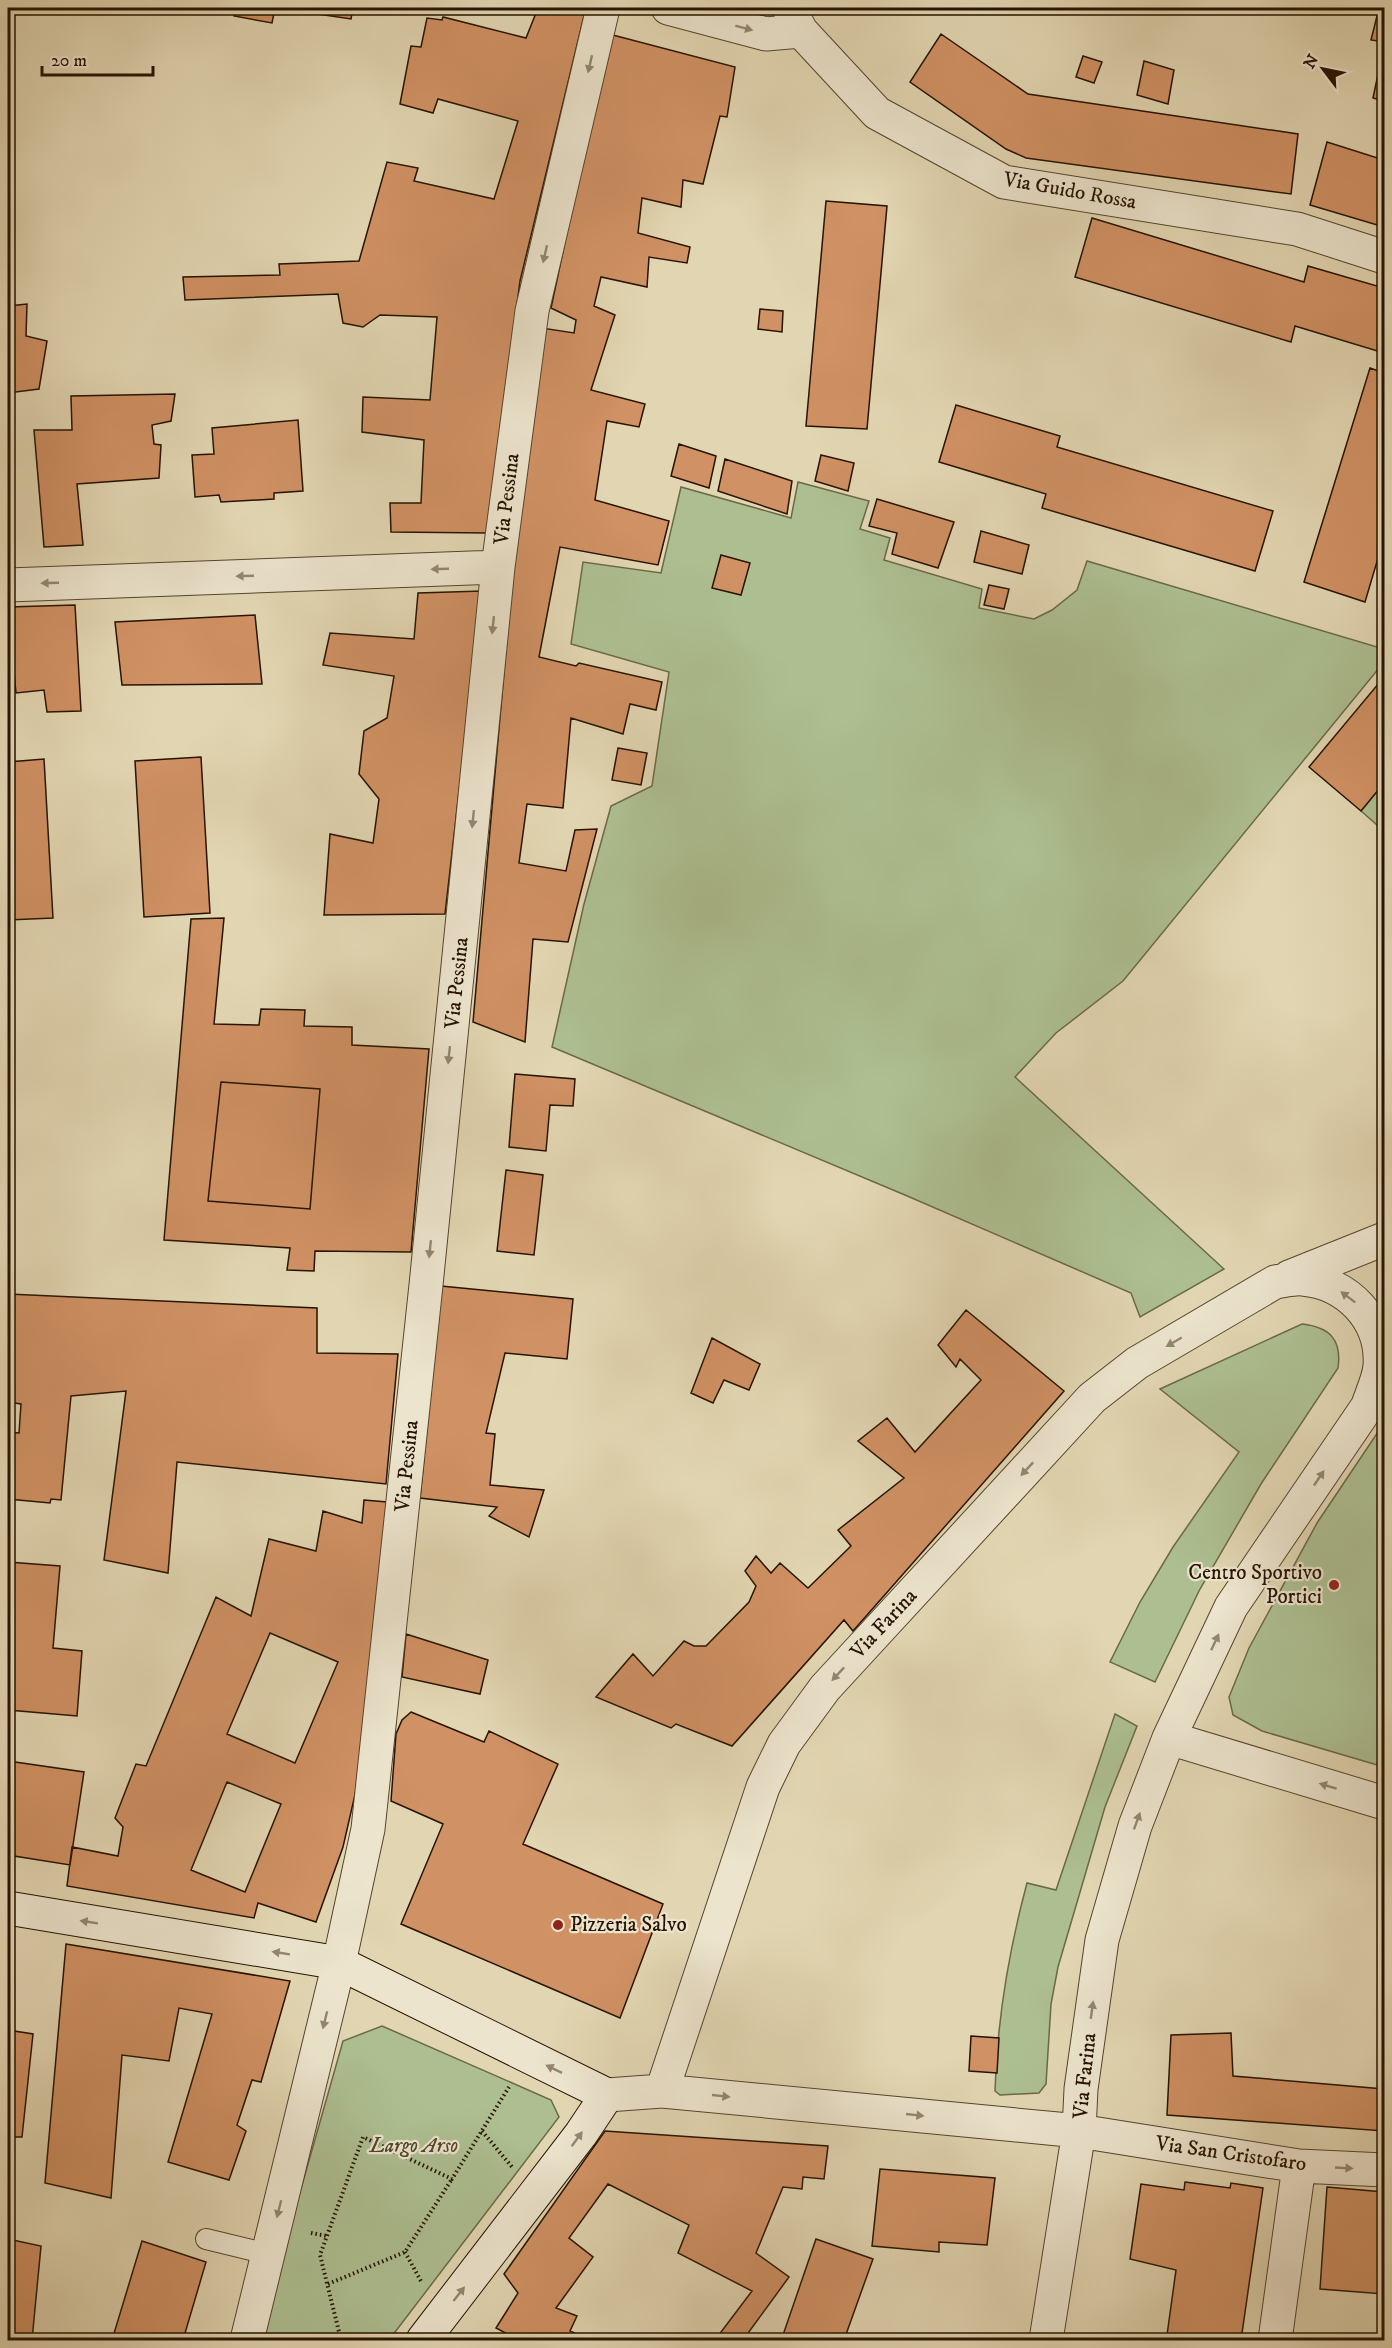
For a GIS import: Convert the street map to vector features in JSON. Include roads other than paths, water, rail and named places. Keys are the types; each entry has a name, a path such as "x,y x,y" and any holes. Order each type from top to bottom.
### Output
{"street":[{"name":"Via Pessina","path":"339,1963 368,1829 426,1285 498,567 532,311 603,8"},
{"path":"668,8 766,34 795,19"},
{"name":"Via Guido Rossa","path":"795,19 877,113 1004,182 1297,229 1384,257"},
{"path":"8,585 498,567"},
{"name":"Via Farina","path":"662,2091 763,1787 784,1744 825,1688 1092,1398 1137,1363 1275,1282 1384,1239"},
{"name":"Via Farina","path":"1046,2340 1079,2131 1081,2089 1102,1940 1135,1826 1169,1738 1232,1607 1376,1394 1380,1367 1378,1340 1368,1316 1350,1296 1327,1284 1301,1278 1275,1282"},
{"path":"1169,1738 1384,1803"},
{"path":"8,1908 339,1963 607,2095 662,2091"},
{"path":"247,2340 339,1963"},
{"name":"Via San Cristofaro","path":"662,2091 1079,2131 1299,2166 1384,2170"},
{"path":"423,2340 582,2134 607,2095"},
{"path":"1275,2340 1299,2166"}],"lane":[{"path":"206,2239 268,2254"}],"place":[{"name":"Centro Sportivo Portici","path":"1334,1585"},
{"name":"Pizzeria Salvo","path":"558,1925"}],"park label":[{"name":"Largo Arso","path":"414,2146"}]}
